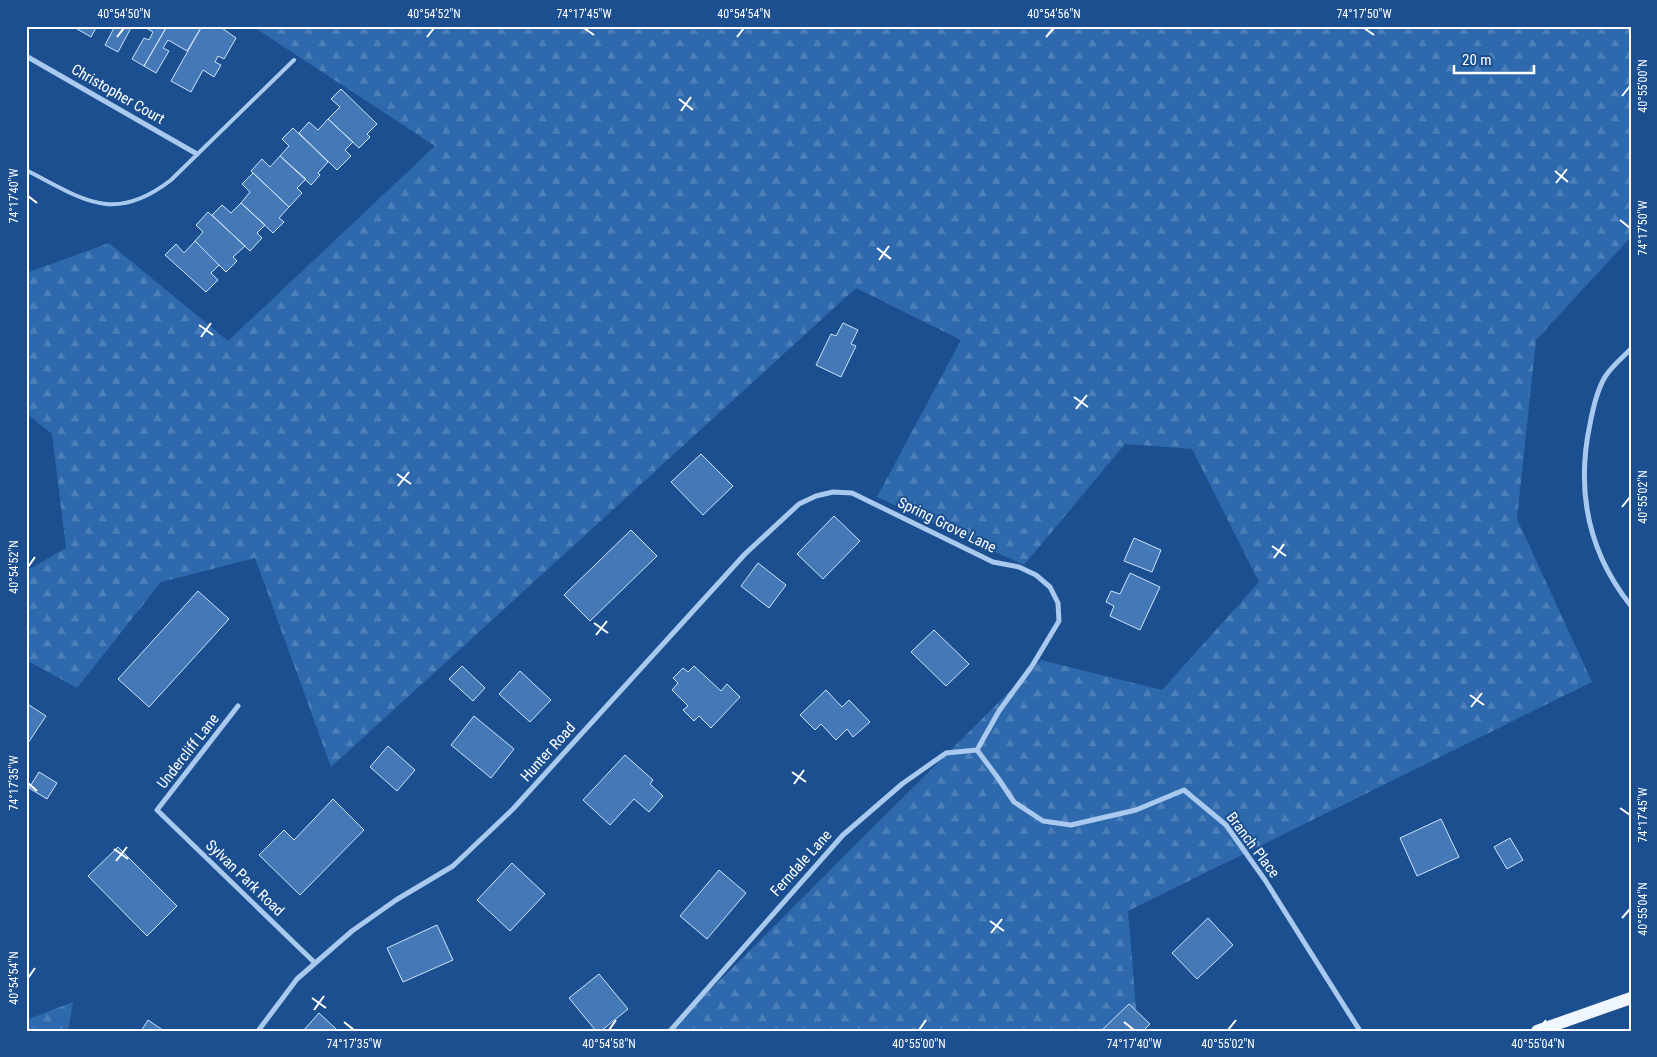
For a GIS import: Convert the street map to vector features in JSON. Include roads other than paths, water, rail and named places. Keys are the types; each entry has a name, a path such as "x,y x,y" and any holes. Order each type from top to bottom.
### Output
{"main road":[{"path":"1537,1031 1631,998"}],"street":[{"name":"Christopher Court","path":"26,56 197,154"},
{"path":"1631,349 1606,376 1592,410 1585,446 1584,482 1588,519 1598,554 1615,586 1631,606"},
{"name":"Hunter Road","path":"258,1031 297,979 315,963 352,931 396,900 453,866 513,809 745,554 799,504 816,496 833,492 852,493"},
{"name":"Spring Grove Lane","path":"852,493 993,562 1019,567 1036,575 1050,586 1058,603 1059,621 1032,666 998,710 977,750"},
{"name":"Undercliff Lane","path":"157,810 238,706"},
{"name":"Ferndale Lane","path":"670,1031 843,835 902,784 946,754 977,750"},
{"name":"Branch Place","path":"977,750 1014,802 1043,821 1071,825 1136,810 1184,790 1226,825 1266,880 1360,1031"},
{"name":"Sylvan Park Road","path":"157,810 315,963"}],"lane":[{"path":"26,170 86,201 104,205 140,200 156,192 171,180 294,60"}]}
